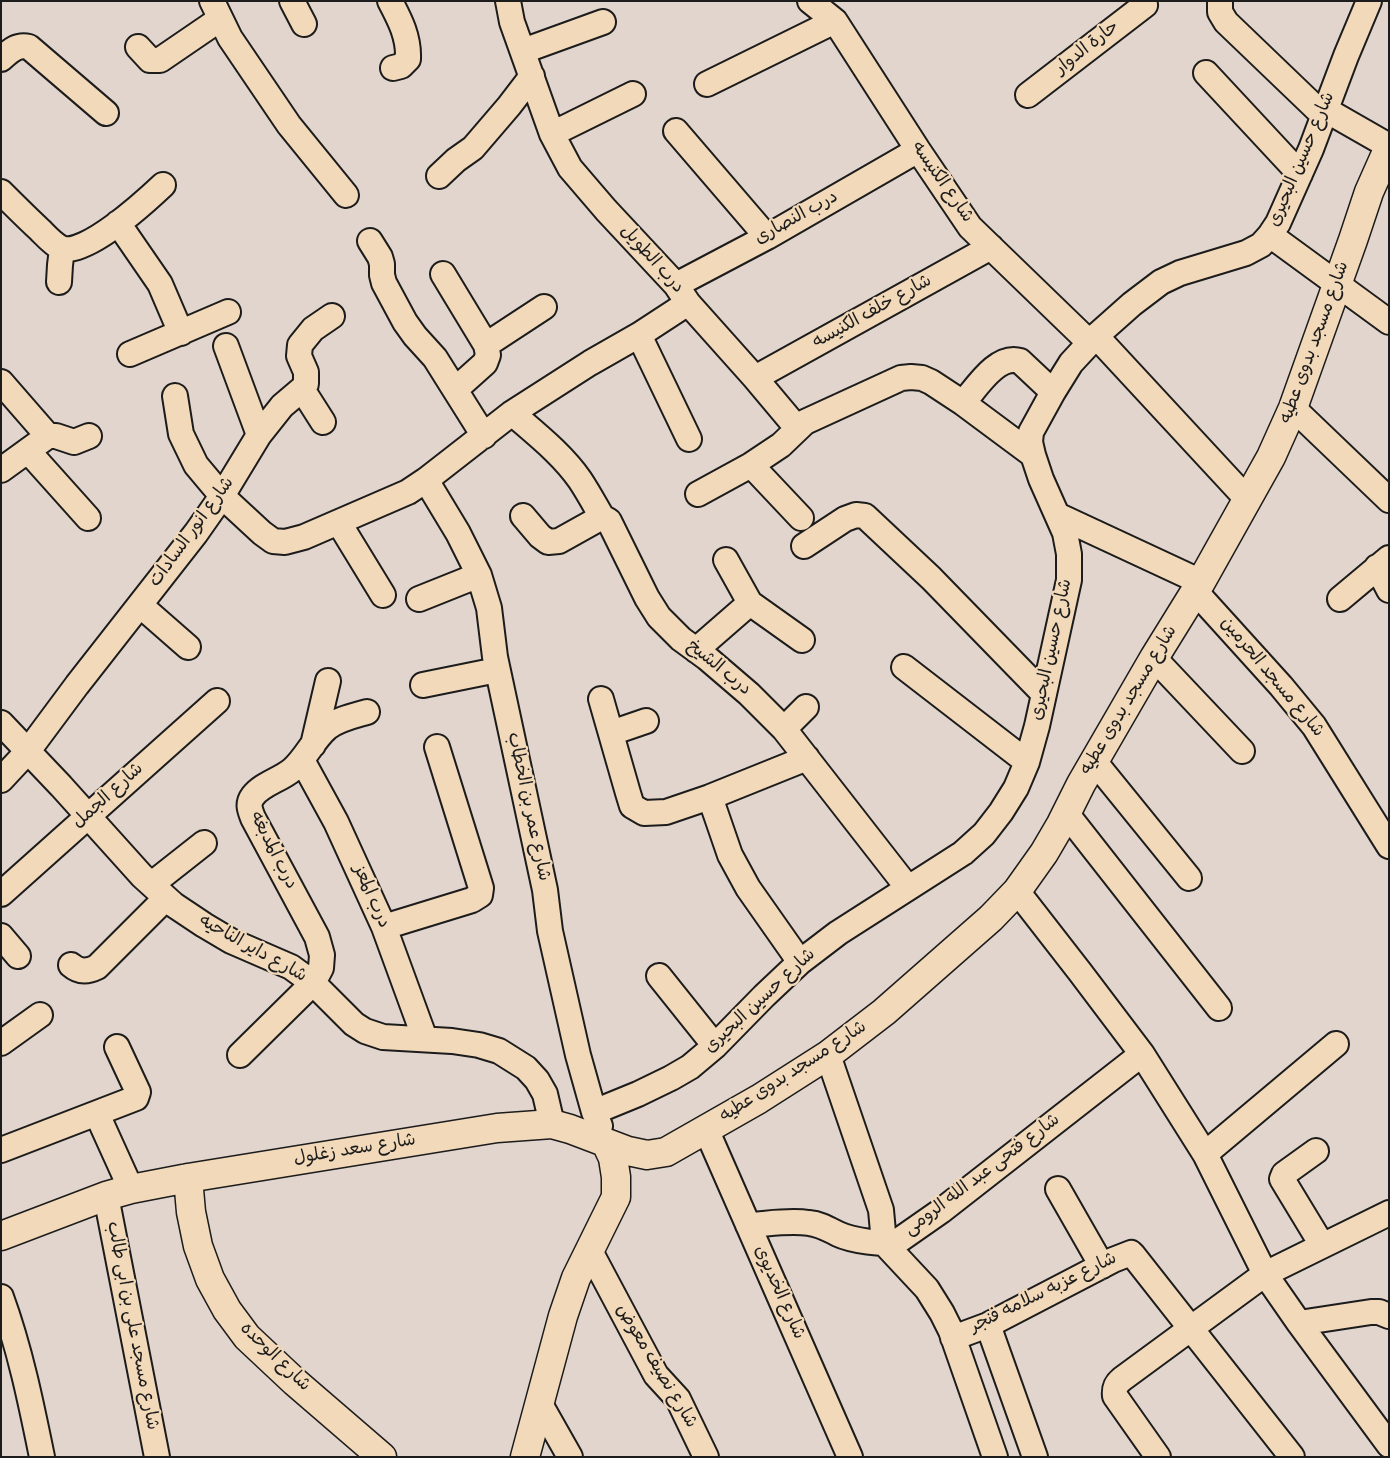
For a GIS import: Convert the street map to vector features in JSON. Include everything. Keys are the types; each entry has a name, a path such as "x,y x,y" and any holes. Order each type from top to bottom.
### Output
{"street":[{"path":"292,1 304,24"},
{"path":"390,1 403,26 409,48 408,59 401,66 393,68"},
{"name":"درب الطويل","path":"508,1 512,22 552,134 570,168 682,294 797,428"},
{"name":"حارة الدوار","path":"1028,95 1144,5 1144,1"},
{"path":"1220,1 1220,12 1226,22 1325,113 1389,146"},
{"name":"شارع حسين البحيرى","path":"594,1112 638,1094 690,1067 715,1046 800,962 838,933 963,853 984,834 1001,812 1016,788 1027,762 1069,580 1069,554 1065,533 1041,480 1030,442 1031,432 1052,392 1071,363 1093,339 1132,304 1161,282 1188,270 1246,253 1261,245 1270,236 1278,223 1300,174 1369,1"},
{"name":"شارع الكنيسه","path":"815,3 835,22 970,227 1093,339 1247,499"},
{"path":"138,47 150,60 160,60 216,10 230,38 289,125 346,195"},
{"path":"523,51 603,22"},
{"path":"707,84 835,22"},
{"path":"1,59 12,50 22,46 29,47 106,113"},
{"path":"1206,73 1300,174"},
{"path":"440,176 456,160 473,148 532,76"},
{"path":"552,134 633,94"},
{"path":"676,131 767,236"},
{"name":"شارع مسجد بدوى عطيه","path":"706,1129 828,1055 891,1006 991,918 1017,891 1044,853 1094,761 1198,586 1271,457 1294,408 1369,192 1389,146"},
{"name":"درب النصارى","path":"175,396 181,434 196,465 222,496 273,541 285,542 304,537 408,492 512,413 590,363 639,335 682,294 767,236 918,150"},
{"path":"2,194 52,242 62,249 77,248 91,242 118,224 163,185"},
{"path":"118,224 160,284 181,333"},
{"path":"1270,236 1389,322"},
{"path":"370,242 380,257 384,283 404,322 414,336 436,358 484,436"},
{"name":"شارع خلف الكنيسه","path":"755,378 991,247"},
{"path":"60,282 62,249"},
{"path":"443,274 486,346 488,355 485,363 456,389"},
{"path":"486,346 544,308"},
{"path":"130,354 228,312"},
{"path":"323,422 302,389 306,384 306,372 299,356 300,345 313,329 332,316"},
{"path":"639,335 689,439"},
{"path":"226,346 259,435"},
{"path":"963,403 992,370 1000,363 1013,359 1020,361 1052,392"},
{"path":"698,494 781,445 805,422 901,378 922,378 931,382 963,403 1033,455"},
{"path":"1,382 48,436"},
{"name":"شارع انور السادات","path":"1,780 28,751 196,533 222,496 259,435 282,406 302,389"},
{"path":"1294,408 1389,500"},
{"name":"درب الشيخ","path":"512,413 563,459 580,480 602,517 609,521 647,598 659,617 681,639 749,694 784,730 908,888"},
{"path":"1,470 48,436 56,436 74,442 89,436"},
{"path":"28,451 88,518"},
{"path":"751,464 801,518"},
{"name":"شارع عمر بن الخطاب","path":"426,480 458,533 479,575 489,608 497,670 545,890 550,931 578,1055 594,1112 606,1143"},
{"path":"804,546 845,519 856,515 865,516 931,578 1044,694"},
{"path":"1057,515 1198,586"},
{"path":"523,516 540,536 548,542 560,541 602,517"},
{"path":"339,523 383,595"},
{"path":"726,560 750,603 802,640"},
{"path":"1340,599 1383,562 1389,590"},
{"path":"419,599 479,575"},
{"name":"شارع مسجد الحرمين","path":"1198,586 1314,726 1389,846"},
{"path":"696,650 750,603"},
{"path":"140,605 188,646"},
{"path":"1154,658 1242,751"},
{"path":"904,667 1027,762"},
{"path":"423,685 497,670"},
{"path":"307,752 328,681"},
{"path":"601,699 632,806 644,813 666,812 710,797 807,758"},
{"name":"شارع الجمل","path":"1,894 217,701"},
{"path":"784,730 806,706"},
{"name":"درب المدبغه","path":"313,983 321,968 322,955 317,938 253,818 249,807 252,797 259,790 290,771 327,728 343,719 366,712"},
{"path":"611,733 646,721"},
{"name":"شارع داير الناحيه","path":"1,722 142,876 204,926 231,941 291,967 313,983 354,1024 365,1031 383,1037 452,1041 479,1045 498,1052 526,1068 537,1080 545,1094 552,1124"},
{"path":"384,928 472,900 480,895 480,888 437,747"},
{"name":"درب المعز","path":"307,752 384,928 425,1039"},
{"path":"1094,761 1189,878"},
{"path":"710,797 730,855 748,888 800,962"},
{"path":"1066,813 1219,1008"},
{"path":"71,965 75,969 86,971 97,967 159,891 204,844"},
{"path":"1017,891 1142,1054 1205,1154 1265,1274 1389,1445"},
{"path":"1,936 18,956"},
{"path":"659,976 715,1046"},
{"path":"240,1055 313,983"},
{"path":"1,1043 40,1015"},
{"path":"1205,1154 1336,1044"},
{"path":"1,1150 133,1100 137,1095 137,1089 117,1047"},
{"name":"شارع فتحى عبد الله الرومى","path":"748,1225 807,1222 820,1225 850,1238 894,1243 941,1211 1142,1054"},
{"path":"828,1055 881,1210 884,1243 933,1298 942,1313 953,1338 995,1457"},
{"name":"شارع مسجد على بن ابى طالب","path":"96,1114 118,1193 157,1457"},
{"name":"شارع سعد زغلول","path":"1,1236 118,1193 188,1178 497,1128 552,1124 628,1151 647,1155 666,1152 706,1129"},
{"name":"شارع الخديوى","path":"706,1129 850,1457"},
{"path":"526,1457 563,1316 576,1278 616,1197 616,1177 613,1158 606,1143"},
{"path":"1316,1151 1282,1176 1282,1179 1322,1245"},
{"name":"شارع الوحده","path":"188,1178 191,1212 198,1246 210,1279 227,1310 248,1338 295,1382 382,1457"},
{"path":"1058,1189 1102,1266"},
{"path":"1158,1457 1115,1396 1114,1390 1116,1385 1191,1327 1265,1274 1389,1213"},
{"name":"شارع نصيف معوض","path":"590,1251 656,1375 678,1399 706,1457"},
{"name":"شارع عزبه سلامه فنجر","path":"953,1338 988,1325 1131,1253 1292,1457"},
{"path":"1,1297 16,1341 42,1457"},
{"path":"1299,1323 1383,1311"},
{"path":"988,1325 1036,1457"},
{"path":"540,1404 570,1457"}]}
